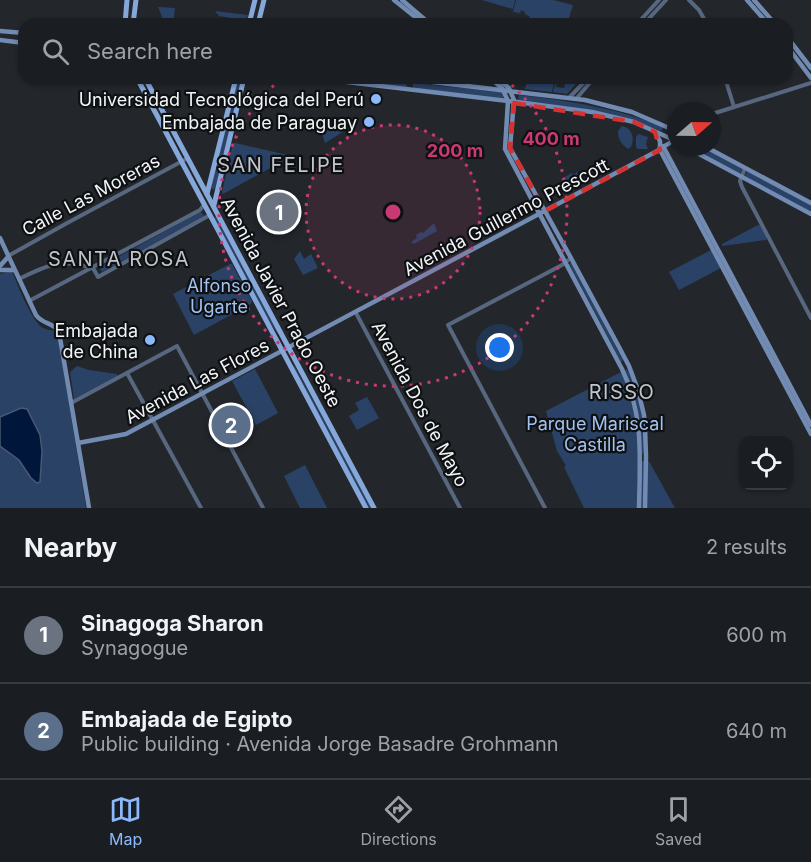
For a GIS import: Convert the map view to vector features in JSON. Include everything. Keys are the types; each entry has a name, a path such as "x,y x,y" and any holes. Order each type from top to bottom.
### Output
{"main road":[{"path":"126,18 128,0"},
{"path":"134,18 136,0"},
{"path":"250,18 255,0"},
{"path":"260,18 264,0"},
{"path":"394,0 416,18"},
{"path":"402,0 423,18"},
{"path":"747,0 763,18"},
{"path":"754,0 770,18"},
{"path":"0,31 18,32"},
{"path":"0,40 18,42"},
{"path":"793,45 811,68"},
{"path":"793,54 811,78"},
{"name":"Avenida Javier Prado Oeste","path":"140,84 366,508"},
{"name":"Avenida Javier Prado Oeste","path":"148,84 374,508"},
{"path":"205,205 234,84"},
{"path":"210,215 243,84"},
{"path":"374,84 592,112 634,122 655,132 667,142"},
{"path":"405,89 409,84"},
{"path":"411,84 413,90"},
{"path":"450,84 576,99 632,112 667,127"},
{"path":"496,84 511,101 504,148 622,369 634,397 640,434 639,508"},
{"path":"503,84 510,91 510,148 572,258 629,366 638,390 645,427 645,508"},
{"path":"655,132 659,138 667,142"},
{"name":"Avenida Guillermo Prescott","path":"356,313 667,144"},
{"path":"721,155 811,203"},
{"path":"674,156 811,434"},
{"path":"675,156 811,425"},
{"path":"702,156 811,215"},
{"path":"209,186 213,191 218,188"},
{"path":"0,238 36,315 40,320 55,326 58,330 88,508"},
{"path":"0,261 8,256"},
{"path":"8,256 0,268 14,270"},
{"name":"Avenida Las Flores","path":"78,443 124,435 356,313"},
{"path":"274,336 278,336 280,332"},
{"path":"291,368 294,364 298,365"}],"street":[{"path":"648,18 659,0"},
{"path":"644,18 666,0"},
{"path":"689,0 704,18"},
{"path":"721,111 811,83"},
{"path":"569,98 584,84"},
{"path":"576,99 585,84"},
{"path":"726,84 734,107"},
{"name":"Calle Las Moreras","path":"8,256 188,158"},
{"path":"746,168 740,183 811,318"},
{"path":"29,301 201,210 205,205"},
{"path":"19,279 45,266 68,263 93,268 98,277 210,215"},
{"path":"545,508 448,326 572,258"},
{"name":"Avenida Dos de Mayo","path":"356,313 460,508"},
{"path":"71,403 177,346 264,508"},
{"path":"127,373 201,508"}],"highlighted area":[{"path":"514,103 634,122 655,132 660,150 545,211 510,148"}],"green space":[{"path":"482,0 515,0 513,9"},
{"path":"516,0 553,0 573,5 569,18 530,18 521,10 520,13 513,12"},
{"path":"158,7 175,8 174,18 163,18"},
{"path":"215,11 248,15 247,18 219,16"},
{"path":"237,84 241,84 216,187 213,190 211,187"},
{"path":"363,84 406,84 405,88"},
{"path":"413,84 423,84 501,92 504,99 415,90"},
{"path":"526,84 554,84 552,92 525,89"},
{"path":"555,84 556,87 564,88 565,84 576,84 567,94 553,92"},
{"path":"246,94 262,98 260,107 244,103"},
{"path":"519,95 593,106 664,127 661,131 636,122 518,100"},
{"path":"319,124 346,130 325,143"},
{"path":"622,126 630,131 633,137 631,147 628,149 619,136 618,131"},
{"path":"638,134 648,137 646,144 648,149 636,147"},
{"path":"233,143 292,156 223,194"},
{"path":"706,156 719,156 741,168 742,170 738,173"},
{"path":"748,171 811,204 811,212 746,178"},
{"path":"577,172 580,179 576,181 578,186 568,191 561,179"},
{"path":"288,198 297,214 279,224 290,216 282,200"},
{"path":"200,212 203,217 102,272 100,269 100,267"},
{"path":"216,216 278,334 268,320 214,218"},
{"path":"434,223 437,231 414,244 411,242 417,238 416,235 423,233"},
{"path":"758,225 767,238 766,240 722,246 722,244"},
{"path":"711,250 721,268 679,290 669,272"},
{"path":"300,251 304,259 311,254 318,268 303,275 294,259"},
{"path":"572,262 623,360 621,362 569,264"},
{"name":"Alfonso Ugarte","path":"230,264 252,301 251,304 194,335 173,294"},
{"path":"12,271 34,318 43,328 57,331 86,508 0,508 0,274"},
{"path":"294,365 372,508 369,508 293,367"},
{"path":"77,366 118,376 74,399 70,372"},
{"path":"255,369 278,413 256,425 232,381"},
{"path":"627,369 636,388 642,411 643,454 635,397 625,371"},
{"name":"Parque Mariscal Castilla","path":"621,372 634,416 638,461 650,463 675,508 584,508 557,451 546,411"},
{"path":"367,397 379,418 357,430 349,416 359,410 355,403"},
{"path":"305,465 327,508 300,508 284,476"}],"shaded area":[{"path":"21,408 27,409 40,435 42,451 40,482 37,483 19,460 0,446 0,417"}],"place":[{"name":"Universidad Tecnológica del Perú","path":"376,99"},
{"name":"Embajada de Paraguay","path":"369,122"},
{"name":"Sinagoga Sharon","path":"279,212"},
{"name":"Embajada de China","path":"150,340"},
{"name":"Embajada de Egipto","path":"231,425"}],"district":[{"name":"SAN FELIPE","path":"281,165"},
{"name":"SANTA ROSA","path":"119,259"},
{"name":"RISSO","path":"622,392"}]}
